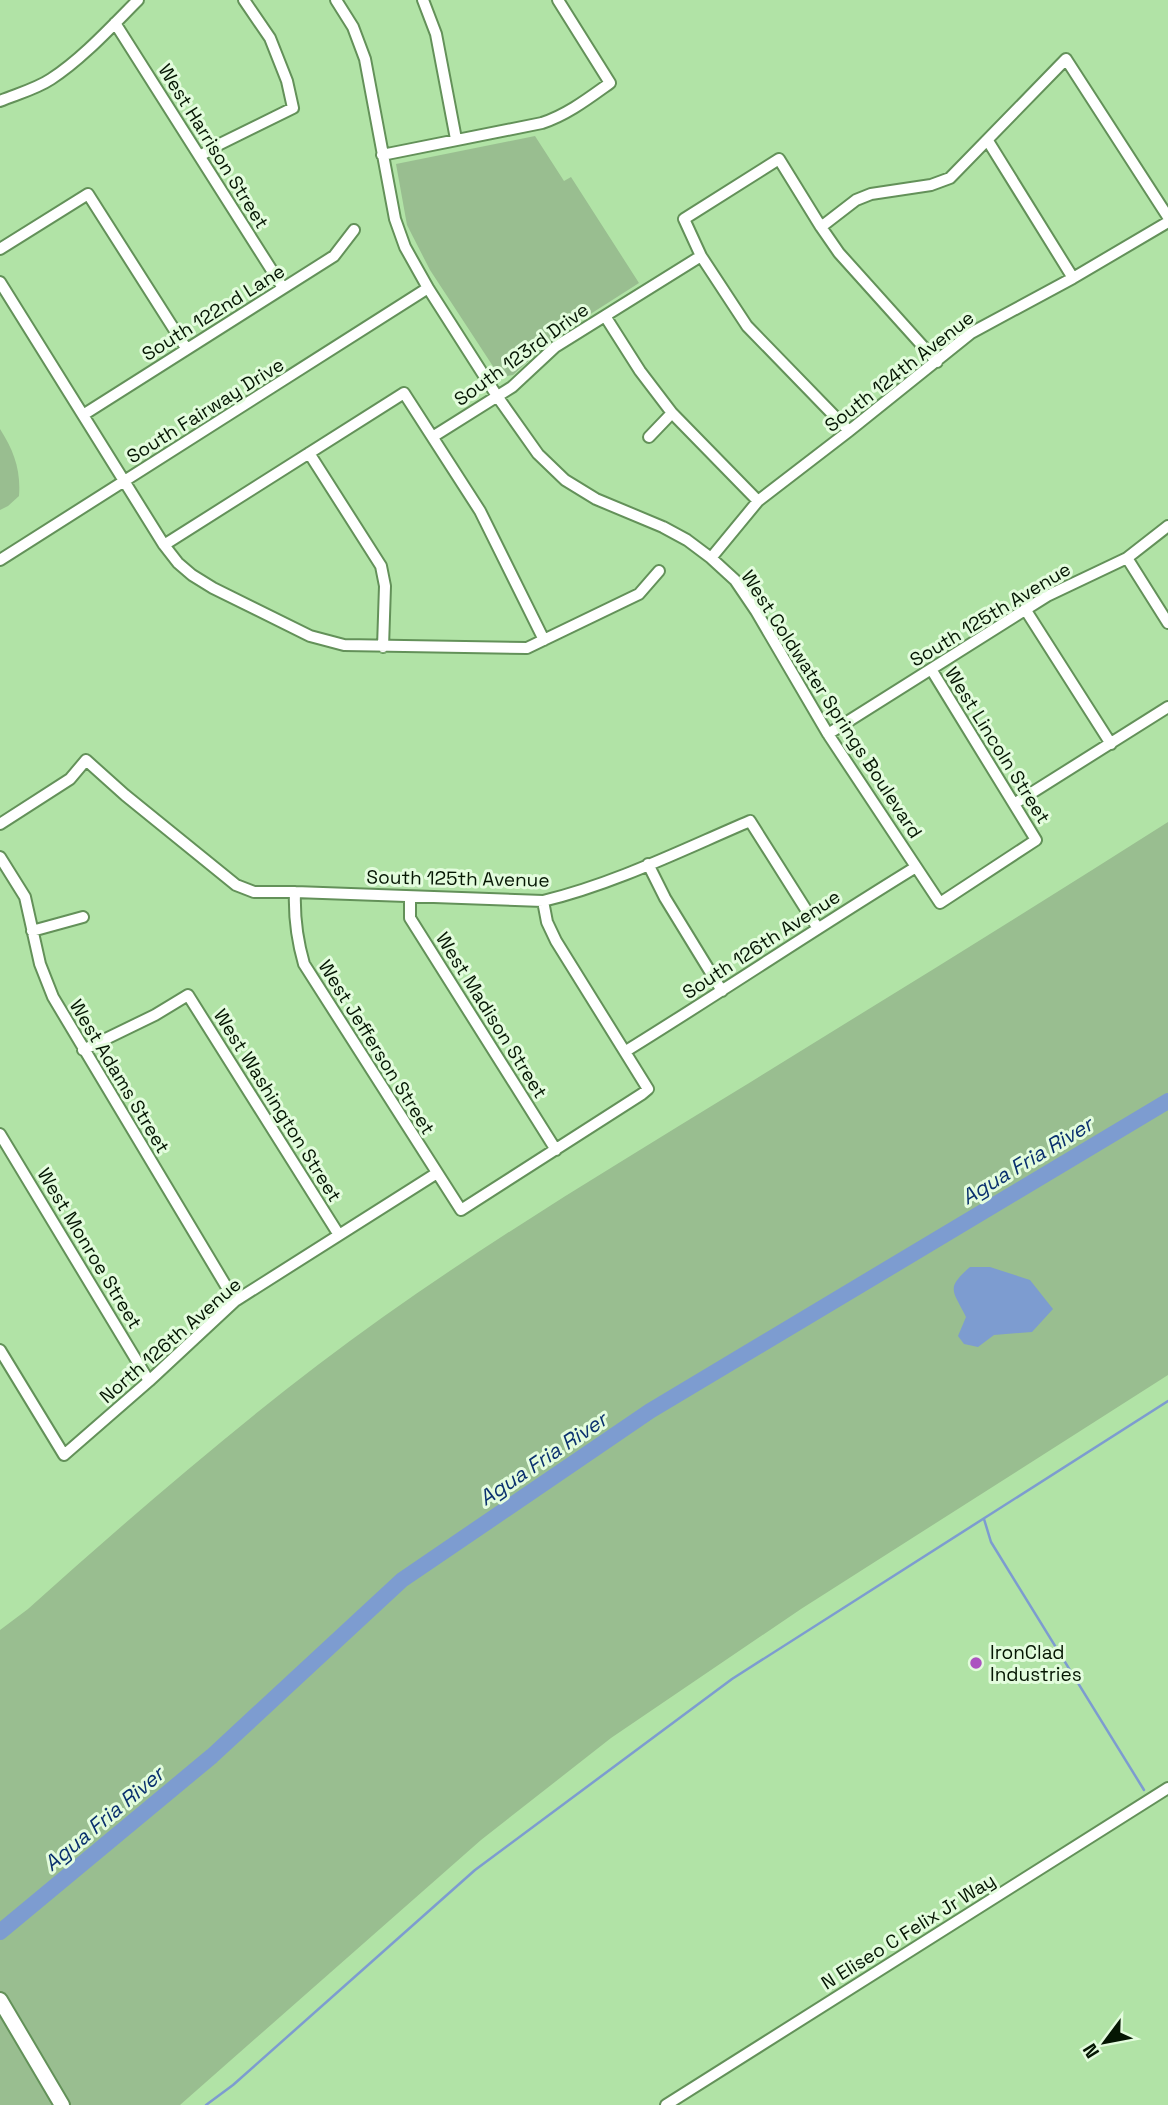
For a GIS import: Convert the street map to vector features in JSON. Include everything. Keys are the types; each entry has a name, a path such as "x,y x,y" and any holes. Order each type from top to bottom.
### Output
{"main road":[{"path":"0,2000 62,2105"}],"street":[{"path":"0,101 51,79 138,0"},
{"path":"200,156 293,108 287,81 270,38 244,0"},
{"name":"West Coldwater Springs Boulevard","path":"336,0 361,46 398,229 428,288 497,396 538,454 565,480 596,499 687,540 735,580 828,734 940,903"},
{"path":"423,0 436,34 456,139"},
{"path":"382,155 555,118 610,83 558,0"},
{"name":"West Harrison Street","path":"115,23 283,288"},
{"path":"821,227 856,200 871,194 931,185 950,178 1066,59 1168,217"},
{"path":"988,141 1073,278"},
{"path":"849,431 747,326 701,256 684,219 779,159 839,253 937,362"},
{"path":"0,249 88,194 186,348"},
{"name":"South 124th Avenue","path":"711,558 758,501 937,362 971,332 1073,278 1168,222"},
{"name":"South 122nd Lane","path":"83,415 334,256 354,230"},
{"name":"South 123rd Drive","path":"434,436 512,387 555,347 701,256"},
{"path":"0,282 164,545 178,563 213,588 310,636 344,645 527,648 639,594 659,571"},
{"name":"South Fairway Drive","path":"0,560 428,288"},
{"path":"605,316 640,372 672,413 758,501"},
{"path":"164,545 404,393 480,511 544,640"},
{"path":"649,438 672,413"},
{"path":"309,453 381,566 384,586 383,646"},
{"name":"South 125th Avenue","path":"828,734 1047,596 1126,558 1168,526"},
{"path":"1126,558 1168,623"},
{"path":"1025,609 1111,744"},
{"name":"West Lincoln Street","path":"931,669 1036,840 940,903"},
{"path":"1014,804 1168,707"},
{"name":"South 125th Avenue","path":"0,824 70,779 86,760 125,796 236,886 254,892 543,901 572,894 750,821 817,927"},
{"name":"West Adams Street","path":"0,857 24,897 40,964 53,997 235,1301"},
{"path":"648,864 664,898 722,991"},
{"name":"South 126th Avenue","path":"626,1051 817,927 916,867"},
{"name":"West Jefferson Street","path":"295,892 297,941 304,964 461,1210 556,1150"},
{"name":"West Madison Street","path":"410,897 410,918 556,1150"},
{"path":"543,901 547,922 556,941 648,1089 556,1150"},
{"path":"32,932 83,917"},
{"name":"West Washington Street","path":"83,1050 155,1015 188,995 339,1235"},
{"name":"West Monroe Street","path":"0,1134 149,1381"},
{"path":"339,1235 437,1173"},
{"name":"North 126th Avenue","path":"0,1350 64,1455 235,1301 339,1235"},
{"name":"N Eliseo C Felix Jr Way","path":"666,2105 1168,1788"}],"green space":[{"path":"535,136 564,181 571,177 639,283 556,336 513,375 500,377 430,270 407,225 396,164"},
{"path":"0,429 16,461 19,496 0,510"},
{"path":"1168,822 1168,1375 801,1609 611,1738 481,1840 180,2105 0,2105 0,1630 246,1422 337,1351 426,1287 558,1201"}],"water":[{"path":"970,1267 990,1267 1030,1280 1053,1309 1032,1332 994,1335 978,1347 964,1344 958,1336 966,1317 955,1295 954,1285"}],"waterway":[{"name":"Agua Fria River","path":"0,1932 212,1756 402,1580 650,1411 1168,1101"},
{"path":"206,2105 233,2085 475,1870 732,1679 1168,1401"},
{"path":"984,1519 991,1542 1144,1790"}],"place":[{"name":"IronClad Industries","path":"976,1663"}]}
